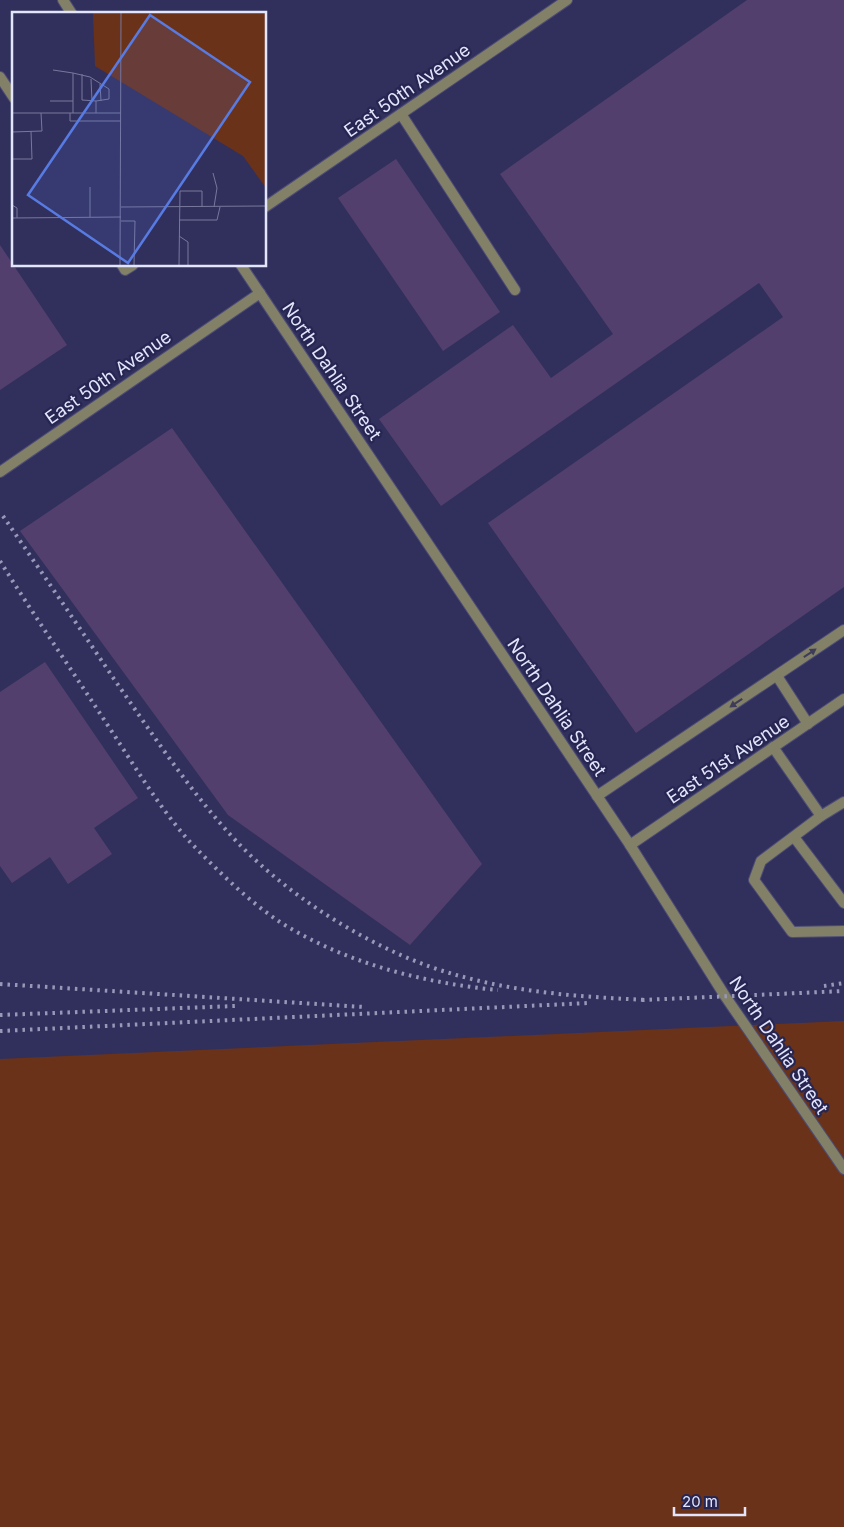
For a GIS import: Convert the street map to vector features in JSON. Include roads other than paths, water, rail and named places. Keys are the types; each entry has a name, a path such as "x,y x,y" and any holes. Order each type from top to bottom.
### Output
{"street":[{"path":"63,0 71,12"},
{"name":"East 50th Avenue","path":"266,206 567,0"},
{"path":"0,77 12,95"},
{"path":"401,114 515,290"},
{"name":"North Dahlia Street","path":"242,266 630,845 725,996 844,1169"},
{"name":"East 50th Avenue","path":"0,472 260,293"},
{"path":"597,796 844,630"},
{"path":"777,676 808,724"},
{"name":"East 51st Avenue","path":"630,845 844,699"},
{"path":"773,747 821,816"},
{"path":"844,802 821,816 762,861 754,880 792,932 844,931"},
{"path":"794,837 844,903"}],"railway":[{"path":"3,516 188,784 238,843 286,886 341,924 400,955 430,967 483,982 529,990 576,996 647,1000"},
{"path":"0,561 166,813 190,842 244,894 280,922 331,949 358,960 413,976 470,987 498,990"},
{"path":"824,986 844,983"},
{"path":"0,984 364,1007"},
{"path":"642,1000 844,991"},
{"path":"0,1031 589,1003"},
{"path":"0,1015 235,1006"}]}
